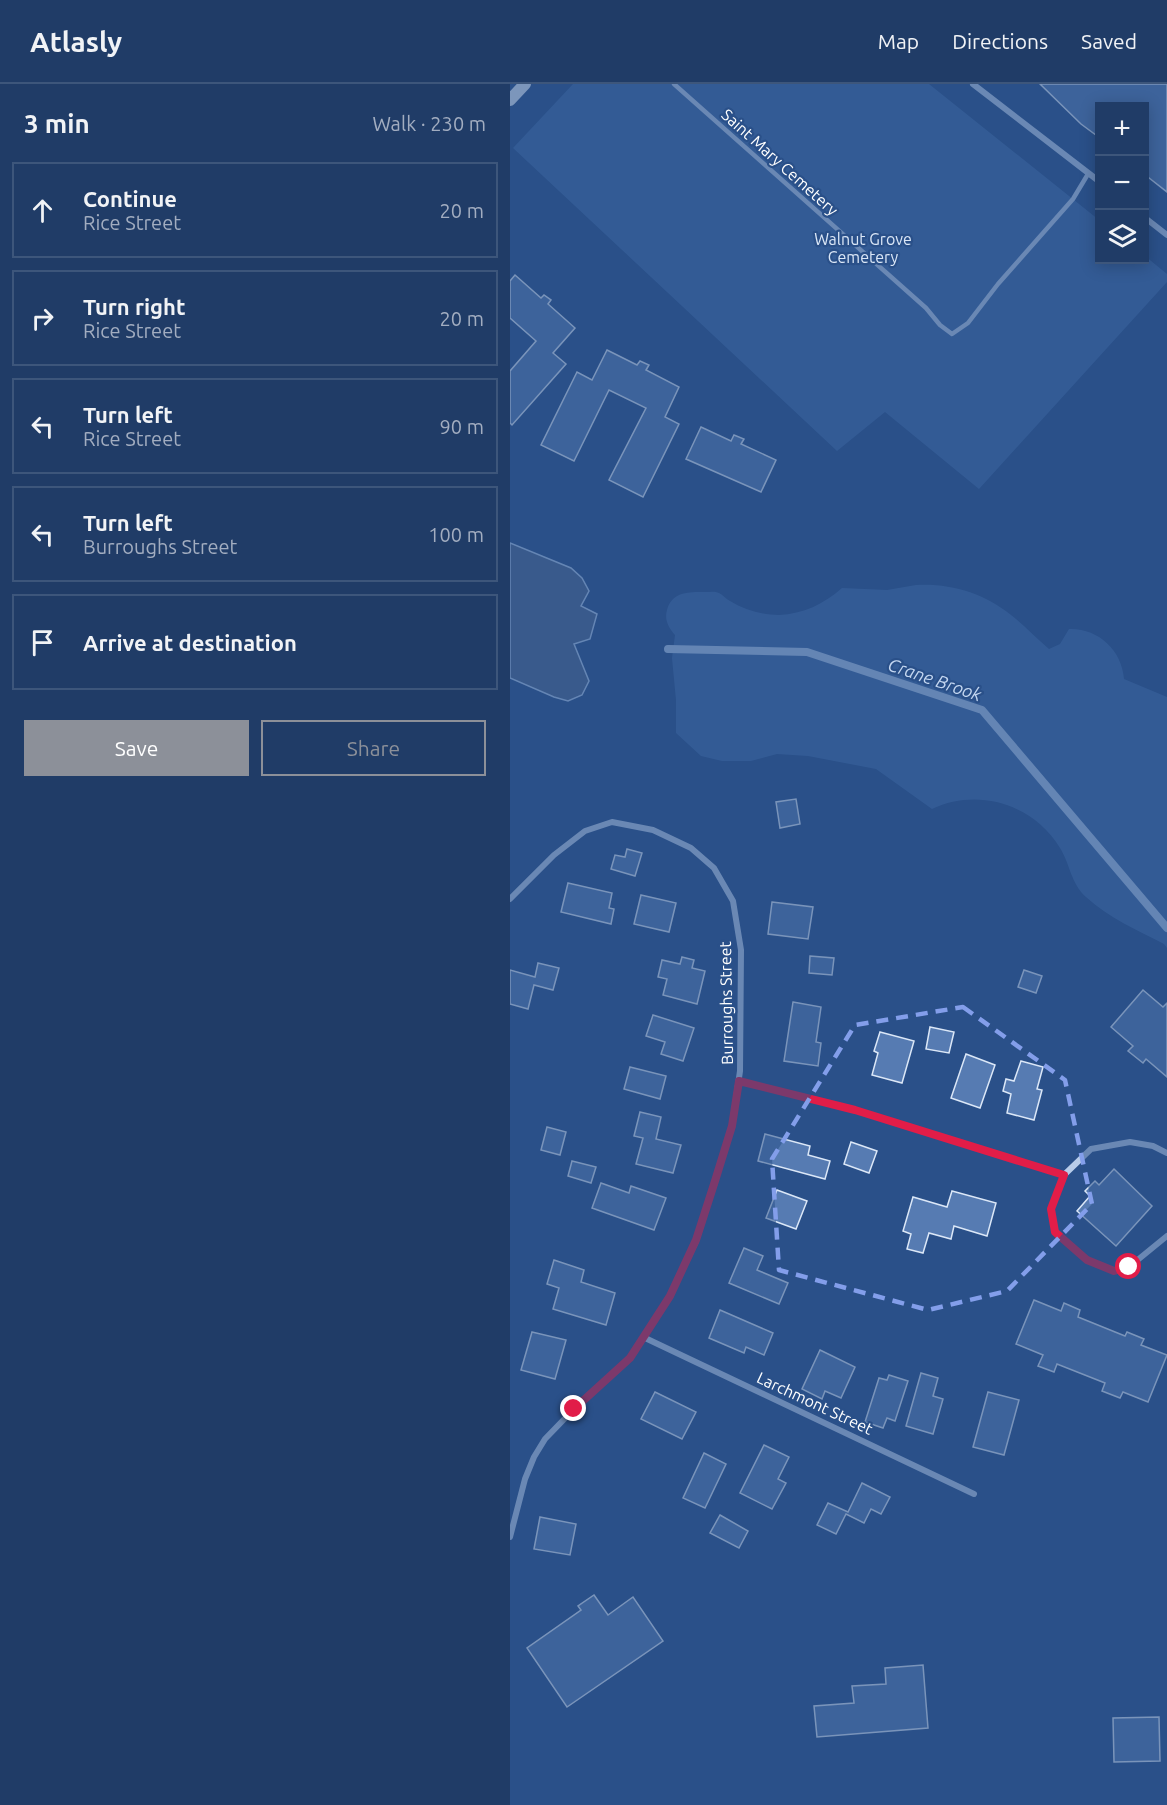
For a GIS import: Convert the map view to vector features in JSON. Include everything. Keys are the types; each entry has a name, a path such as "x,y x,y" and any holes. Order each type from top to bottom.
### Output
{"main road":[{"path":"510,100 525,84"}],"street":[{"path":"973,84 1095,179"},
{"path":"1149,222 1167,235"},
{"name":"Burroughs Street","path":"510,899 554,855 585,831 612,822 653,830 691,848 714,868 733,901 741,950 739,1081 732,1126 696,1240 670,1296 630,1358 545,1439 525,1479 510,1537"},
{"path":"739,1081 855,1110 1064,1175"},
{"path":"1167,1153 1153,1146 1130,1142 1091,1149 1064,1175 1051,1209 1055,1232 1087,1260 1114,1271 1129,1267 1167,1236"},
{"name":"Larchmont Street","path":"644,1337 974,1494"}],"lane":[{"name":"Saint Mary Cemetery","path":"674,84 926,308 940,325 952,334 968,323 998,284 1073,199 1088,174"}],"highlighted area":[{"path":"963,1007 1065,1080 1092,1204 1007,1291 928,1310 779,1270 772,1159 855,1025"}],"green space":[{"name":"Walnut Grove Cemetery","path":"573,84 929,84 1095,217 1095,264 1149,264 1149,259 1167,274 1167,282 979,489 885,412 837,451 513,148"},
{"path":"916,585 954,588 978,595 1001,607 1049,649 1060,644 1069,629 1090,632 1107,643 1113,650 1119,659 1124,679 1167,697 1167,948 1164,944 1114,917 1086,897 1077,886 1060,848 1049,833 1020,811 986,800 950,803 932,809 876,769 808,756 777,754 751,761 722,761 701,756 676,733 672,658 675,635 666,617 669,604 677,596 688,593 716,592 748,609 779,615 796,613 813,607 842,588 887,590"}],"shaded area":[{"path":"510,543 571,568 582,578 589,591 581,606 597,614 590,639 574,644 589,681 582,695 568,701 510,678"}],"building":[{"path":"1040,84 1167,84 1167,192 1149,178 1149,102 1095,102 1095,134 1081,124"},
{"path":"515,275 541,298 544,295 551,300 548,304 575,328 553,353 566,364 512,425 510,423 510,371 536,341 510,318 510,281"},
{"path":"607,350 637,365 640,361 649,365 646,370 679,387 665,417 679,424 643,497 609,480 646,408 609,390 574,461 541,445 577,372 592,380"},
{"path":"701,427 731,441 734,435 744,439 741,444 776,460 761,492 686,459"},
{"path":"796,799 800,824 780,828 776,802"},
{"path":"627,849 642,853 635,876 611,869 615,855 625,857"},
{"path":"568,883 612,893 609,908 614,909 611,924 561,912"},
{"path":"641,895 676,903 669,932 634,924"},
{"path":"772,902 813,907 808,939 768,934"},
{"path":"810,956 834,958 832,975 809,973"},
{"path":"682,957 694,960 692,968 705,971 697,1004 663,995 667,979 658,977 662,960 680,964"},
{"path":"538,963 559,968 553,990 534,985 528,1009 510,1004 510,970 535,977"},
{"path":"1024,970 1042,976 1036,993 1018,987"},
{"path":"1143,990 1163,1007 1167,1003 1167,1077 1146,1059 1143,1063 1128,1051 1133,1046 1111,1027"},
{"path":"793,1002 821,1007 816,1042 821,1043 818,1066 784,1061"},
{"path":"653,1015 694,1028 683,1061 661,1054 665,1042 646,1036"},
{"path":"930,1027 954,1032 949,1053 926,1049"},
{"path":"880,1032 914,1041 902,1083 872,1075 878,1053 874,1051"},
{"path":"966,1054 995,1065 980,1108 951,1098"},
{"path":"1021,1061 1043,1067 1037,1089 1042,1090 1034,1120 1007,1113 1011,1094 1003,1091 1006,1079 1014,1081"},
{"path":"630,1067 666,1076 660,1099 624,1089"},
{"path":"640,1112 661,1117 656,1139 681,1145 673,1173 636,1164 643,1138 634,1136"},
{"path":"547,1127 566,1132 560,1155 541,1150"},
{"path":"765,1134 810,1146 808,1155 830,1161 825,1179 758,1161"},
{"path":"851,1142 877,1151 869,1173 844,1164"},
{"path":"572,1161 596,1167 591,1183 568,1176"},
{"path":"1114,1169 1152,1206 1116,1246 1077,1211 1090,1196 1085,1191 1095,1181 1099,1185"},
{"path":"601,1183 629,1193 631,1186 666,1198 654,1230 592,1208"},
{"path":"777,1190 807,1201 796,1229 766,1218"},
{"path":"952,1191 996,1203 987,1236 954,1226 951,1239 929,1233 923,1253 907,1249 911,1234 903,1231 913,1197 947,1207"},
{"path":"744,1248 763,1256 757,1270 788,1283 779,1304 729,1283"},
{"path":"554,1260 584,1270 581,1282 615,1293 606,1325 553,1309 559,1288 547,1284"},
{"path":"1034,1300 1061,1311 1064,1303 1080,1310 1078,1317 1125,1336 1127,1332 1144,1339 1141,1345 1167,1355 1148,1402 1123,1392 1120,1398 1102,1391 1105,1383 1057,1364 1054,1372 1038,1366 1043,1355 1016,1344"},
{"path":"720,1310 773,1333 764,1355 746,1347 744,1353 709,1338"},
{"path":"532,1332 566,1340 555,1379 521,1370"},
{"path":"820,1350 855,1367 841,1398 825,1391 822,1399 802,1389"},
{"path":"921,1373 938,1378 933,1396 943,1399 933,1434 906,1426"},
{"path":"889,1375 908,1381 895,1421 887,1418 883,1428 865,1422 879,1378 887,1380"},
{"path":"655,1392 696,1412 682,1439 641,1419"},
{"path":"988,1392 1019,1400 1004,1455 973,1447"},
{"path":"764,1445 789,1457 778,1479 786,1483 772,1509 740,1493"},
{"path":"704,1453 726,1464 705,1508 683,1498"},
{"path":"862,1483 890,1497 881,1514 871,1509 864,1523 846,1514 836,1534 817,1525 828,1503 848,1512"},
{"path":"720,1515 748,1531 739,1548 710,1533"},
{"path":"540,1517 576,1524 570,1555 534,1549"},
{"path":"594,1595 608,1615 633,1597 663,1641 567,1707 527,1648 581,1610 578,1606"},
{"path":"923,1665 928,1728 817,1737 814,1706 854,1703 852,1686 886,1684 885,1668"},
{"path":"1159,1717 1160,1761 1114,1762 1113,1718"}],"waterway":[{"name":"Crane Brook","path":"668,649 807,652 982,710 1167,928"}],"route":[{"path":"574,1409 630,1358 670,1296 696,1240 715,1181 732,1126 739,1081 855,1110 1064,1175 1051,1209 1055,1232 1087,1260 1114,1271 1129,1267"}]}
